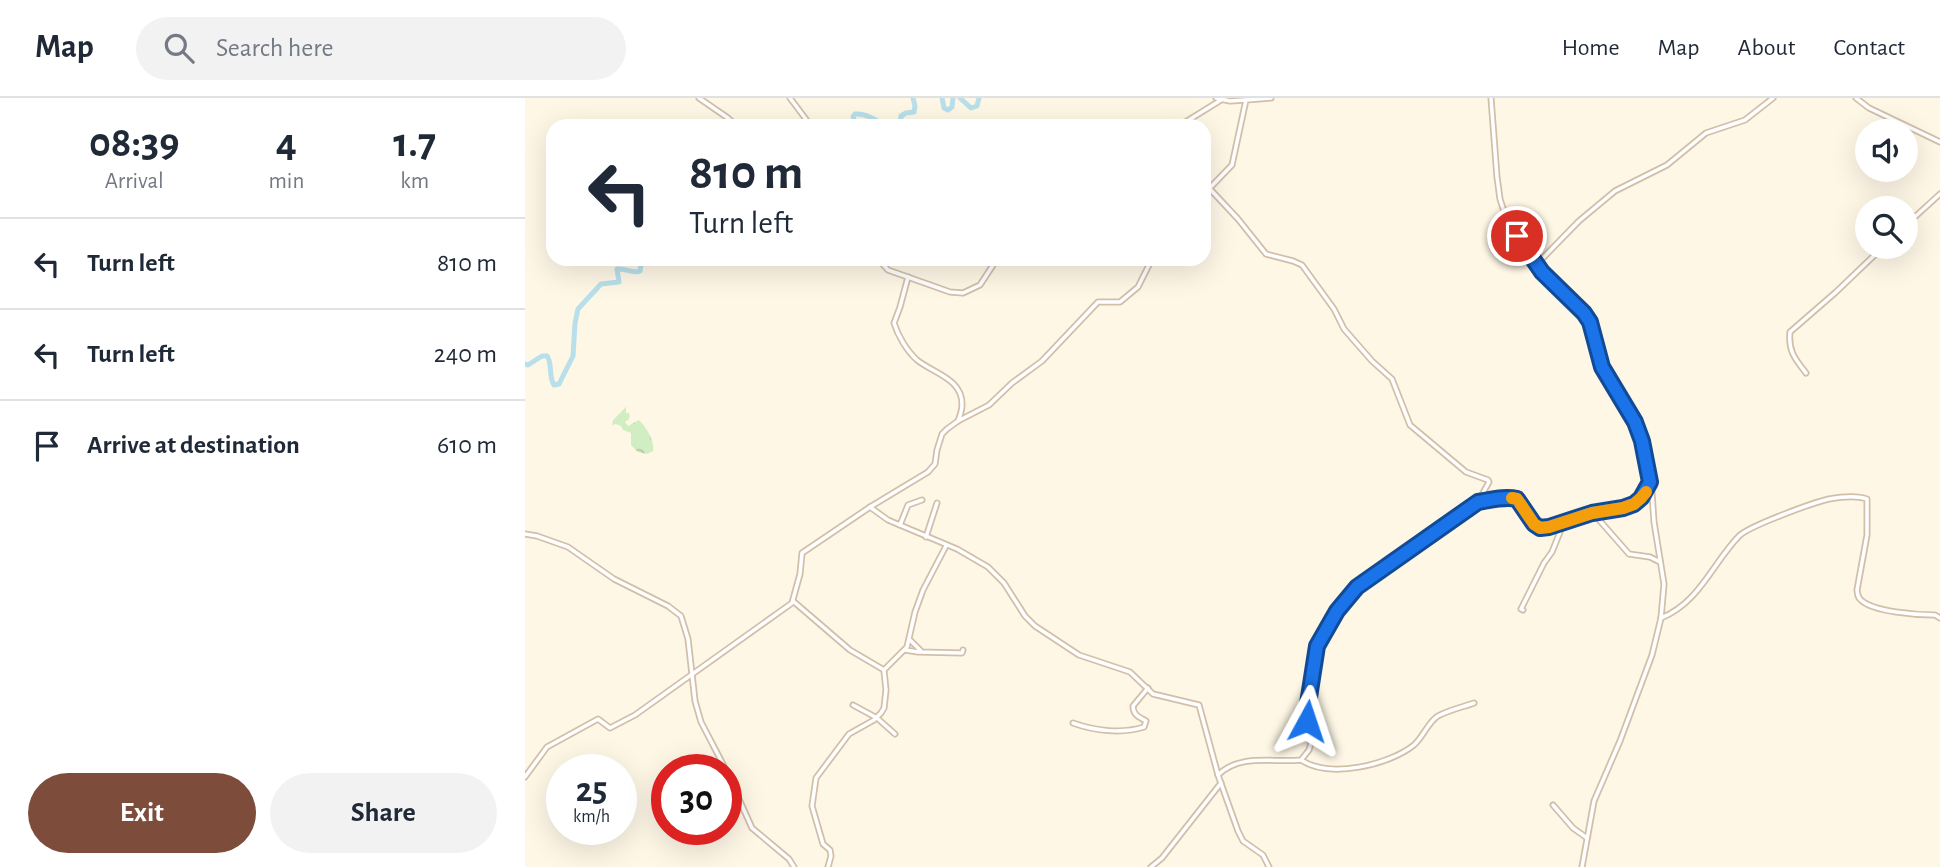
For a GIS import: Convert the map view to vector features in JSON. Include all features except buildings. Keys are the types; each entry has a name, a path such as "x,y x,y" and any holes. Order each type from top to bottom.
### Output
{"street":[{"path":"699,98 730,119"},
{"path":"790,98 806,119"},
{"path":"1189,119 1218,99 1271,98"},
{"path":"1491,98 1493,146 1500,199 1507,220 1537,264 1590,322 1602,367 1635,422 1642,441 1664,584 1661,618 1652,655 1594,801 1582,867"},
{"path":"1537,264 1579,221 1615,191 1667,164 1706,133 1745,120 1773,98"},
{"path":"1856,98 1869,108 1940,142"},
{"path":"1211,188 1232,164 1247,100"},
{"path":"1211,190 1266,254 1302,265 1334,309 1344,329 1392,379 1410,425 1466,472 1489,481 1478,502 1357,587 1337,611 1317,646 1307,710 1311,743 1301,760"},
{"path":"1918,214 1940,194"},
{"path":"1807,373 1792,353 1789,344 1790,332 1871,259"},
{"path":"884,266 888,270 950,292 963,293 980,285 992,266"},
{"path":"525,777 547,747 599,719 610,727 635,715 793,601 800,574 801,553 928,472 935,464 936,450 942,434 958,421 989,405 1012,383 1042,361 1098,302 1120,302 1138,287 1148,266"},
{"path":"908,277 894,323 898,335 917,360 951,381 960,391 963,404 958,421"},
{"path":"1478,502 1517,499 1534,524 1540,528 1634,504 1641,498 1650,482"},
{"path":"1661,618 1684,605 1741,534 1830,499 1859,497 1867,499 1867,535 1858,596 1862,601 1878,608 1935,615 1940,618"},
{"path":"900,525 908,505 922,500"},
{"path":"915,510 916,503"},
{"path":"926,537 934,522 937,503"},
{"path":"870,507 876,513 988,567 1004,583 1025,616 1043,632 1079,655 1130,671 1153,694 1199,705 1218,775 1238,831 1244,841 1263,855 1269,867"},
{"path":"1593,513 1629,554 1650,556 1660,562"},
{"path":"1523,610 1521,609 1543,563 1552,552 1560,532 1560,523"},
{"path":"525,534 569,547 614,579 681,616 688,639 695,701 701,722 718,754"},
{"path":"884,670 905,650 923,590 946,546"},
{"path":"793,601 850,650 884,670"},
{"path":"910,640 923,652"},
{"path":"905,650 962,653 963,650"},
{"path":"828,867 830,850 823,844 812,806 816,778 849,734 877,718 884,708 884,670"},
{"path":"1073,723 1104,730 1134,730 1144,727 1146,721 1137,716 1133,706 1148,688"},
{"path":"1218,775 1227,768 1247,761 1301,760 1309,766 1334,770 1350,769 1399,754 1417,742 1437,716 1474,703"},
{"path":"853,705 877,718 895,734"},
{"path":"1151,867 1162,858 1221,783"},
{"path":"742,806 752,828 789,859 794,867"},
{"path":"1553,806 1573,828 1587,838"}],"green space":[{"path":"626,407 626,413 630,415 625,422 628,426 639,420 649,434 653,451 647,454 638,452 631,445 631,433 623,430 621,426 612,425 613,420"}],"waterway":[{"path":"901,119 906,113 914,112 913,98"},
{"path":"942,98 944,108 948,110 952,107 953,98"},
{"path":"960,98 971,108 977,106 979,98"},
{"path":"854,119 855,114 873,119"},
{"path":"525,364 547,356 552,381 554,385 559,384 573,356 578,309 601,284 619,282 617,269 634,272 640,271 641,266"}],"slow traffic":[{"path":"1512,498 1517,499 1534,524 1540,528 1592,513 1623,508 1634,504 1646,492"}],"route":[{"path":"1307,721 1317,646 1337,611 1357,587 1478,502 1501,498 1517,499 1534,524 1540,528 1549,527 1577,517 1634,504 1641,498 1650,482 1647,459 1635,422 1602,367 1590,322 1542,272 1517,236"}]}
